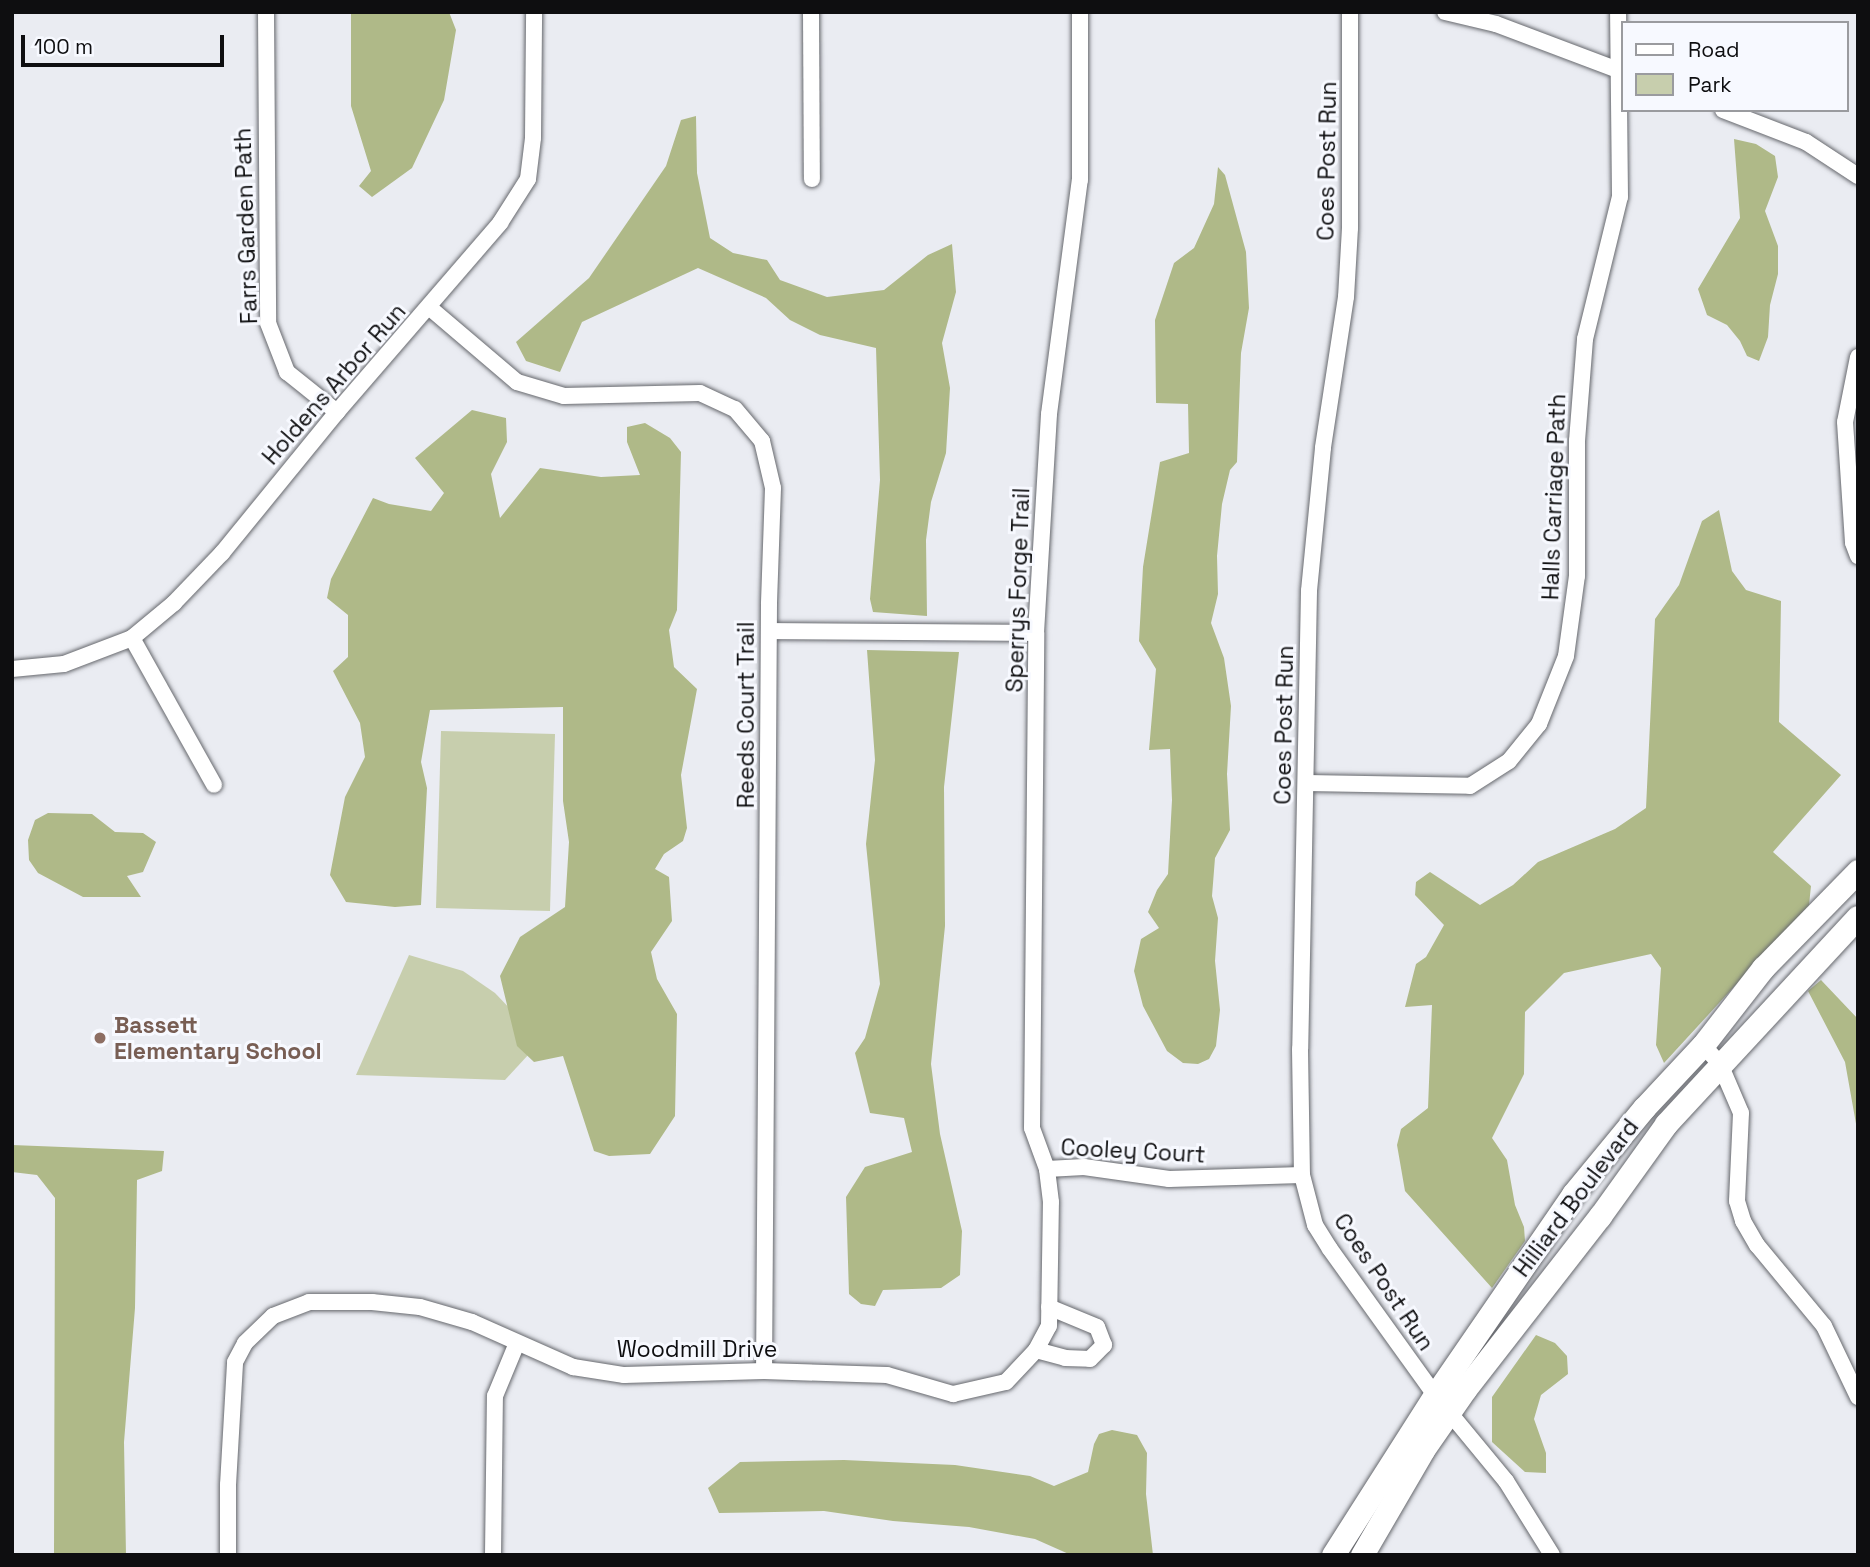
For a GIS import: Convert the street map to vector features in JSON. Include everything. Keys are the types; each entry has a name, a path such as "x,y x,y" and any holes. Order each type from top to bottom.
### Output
{"main road":[{"name":"Hilliard Boulevard","path":"1333,1555 1441,1402 1573,1195 1644,1108 1703,1045 1763,968 1858,871"},
{"name":"Hilliard Boulevard","path":"1362,1555 1441,1402 1600,1216 1666,1124 1858,916"}],"street":[{"name":"Farrs Garden Path","path":"266,12 268,323 287,372 337,412"},
{"name":"Holdens Arbor Run","path":"12,669 65,664 132,638 174,603 222,553 337,412 430,308 500,223 528,180 533,138 534,12"},
{"path":"811,12 812,179"},
{"name":"Sperrys Forge Trail","path":"1036,1350 1049,1326 1051,1202 1046,1169 1032,1128 1037,633 1049,414 1080,180 1080,12"},
{"name":"Coes Post Run","path":"1350,12 1347,270 1323,448 1309,591 1300,1049 1302,1175 1315,1225 1441,1402 1506,1482 1552,1555"},
{"path":"1444,12 1496,24 1620,71"},
{"name":"Halls Carriage Path","path":"1306,783 1470,786 1509,761 1539,724 1566,656 1577,576 1577,441 1586,339 1620,197 1618,12"},
{"path":"1728,112 1806,142 1858,176"},
{"name":"Reeds Court Trail","path":"430,308 517,382 564,396 700,393 735,409 762,441 773,488 764,1371"},
{"path":"1858,357 1846,422 1853,543 1858,556"},
{"path":"770,631 1037,633"},
{"path":"132,638 214,785"},
{"path":"1703,1045 1720,1064 1741,1113 1737,1201 1743,1221 1757,1245 1824,1326 1858,1397"},
{"name":"Cooley Court","path":"1046,1169 1084,1167 1169,1179 1302,1175"},
{"name":"Woodmill Drive","path":"228,1555 228,1485 235,1362 245,1343 273,1315 309,1302 372,1302 420,1307 472,1322 573,1367 624,1375 764,1371 887,1375 953,1394 1006,1382 1036,1350"},
{"path":"1036,1350 1065,1358 1090,1359 1104,1345 1097,1327 1049,1307"},
{"path":"493,1555 495,1396 517,1343"}],"green space":[{"path":"351,12 449,12 456,30 444,100 412,168 372,197 359,186 371,171 351,106"},
{"path":"696,116 697,173 710,238 733,253 767,260 780,280 827,297 884,290 928,255 952,244 956,292 942,343 950,388 946,453 931,502 926,540 927,616 873,612 870,599 880,480 876,348 820,335 790,320 766,298 698,268 582,322 560,372 526,361 516,342 589,278 666,166 681,120"},
{"path":"1734,139 1756,144 1775,156 1778,177 1765,211 1778,246 1778,274 1770,305 1768,337 1759,361 1747,356 1740,341 1727,325 1707,315 1698,289 1740,218"},
{"path":"1218,167 1225,175 1246,252 1249,308 1241,353 1237,462 1230,470 1222,504 1217,556 1218,594 1211,623 1224,658 1231,706 1227,774 1230,830 1215,858 1212,896 1218,918 1215,961 1220,1010 1216,1046 1209,1059 1198,1064 1183,1063 1167,1051 1143,1006 1134,971 1141,939 1159,928 1148,912 1157,890 1168,874 1172,800 1170,749 1149,750 1156,669 1139,641 1143,567 1160,462 1189,453 1188,404 1156,403 1155,320 1174,263 1194,248 1214,204"},
{"path":"472,410 506,418 507,442 491,474 500,518 540,468 601,477 640,475 627,442 627,427 645,423 670,438 681,452 677,610 669,630 674,667 697,689 681,775 687,828 683,841 664,854 655,869 669,877 672,921 651,952 657,979 677,1014 675,1116 650,1154 609,1156 594,1151 563,1056 534,1062 517,1046 500,976 520,937 565,907 569,842 563,801 563,707 430,710 421,762 427,788 421,905 395,907 346,902 330,875 345,797 365,757 360,723 333,671 348,657 348,615 327,598 331,579 373,498 389,504 431,511 444,493 415,458"},
{"path":"1719,510 1732,571 1746,590 1781,601 1779,722 1841,775 1773,852 1811,886 1809,905 1664,1063 1656,1045 1661,968 1651,954 1564,973 1525,1012 1524,1074 1492,1138 1507,1160 1525,1241 1492,1288 1405,1191 1397,1145 1401,1129 1428,1108 1432,1005 1405,1007 1416,964 1426,957 1444,925 1415,895 1416,882 1430,872 1480,905 1513,885 1538,862 1615,829 1646,808 1655,619 1679,585 1702,521"},
{"path":"867,650 959,652 944,787 945,926 931,1064 940,1134 962,1231 960,1275 941,1288 883,1290 875,1306 861,1304 849,1294 846,1197 865,1167 912,1152 904,1118 870,1113 855,1053 865,1038 880,984 866,844 875,760"},
{"path":"441,731 555,734 550,911 436,908"},
{"path":"48,813 92,814 115,832 143,833 156,842 143,872 127,876 141,897 83,897 38,873 29,860 28,840 35,820"},
{"path":"409,955 463,971 495,993 541,1041 505,1080 356,1075"},
{"path":"1821,980 1858,1019 1858,1135 1845,1062 1808,991"},
{"path":"12,1145 164,1151 162,1171 137,1180 135,1308 124,1442 126,1555 54,1555 55,1198 37,1175 12,1172"},
{"path":"1536,1335 1555,1343 1567,1356 1568,1374 1541,1395 1534,1419 1546,1453 1546,1473 1525,1472 1492,1442 1492,1397"},
{"path":"1112,1430 1137,1435 1147,1453 1146,1494 1153,1555 1071,1555 1035,1539 969,1527 893,1521 824,1511 719,1513 708,1488 740,1462 844,1460 955,1465 1030,1476 1054,1486 1088,1472 1099,1434"}],"place":[{"name":"Bassett Elementary School","path":"100,1038"}]}
